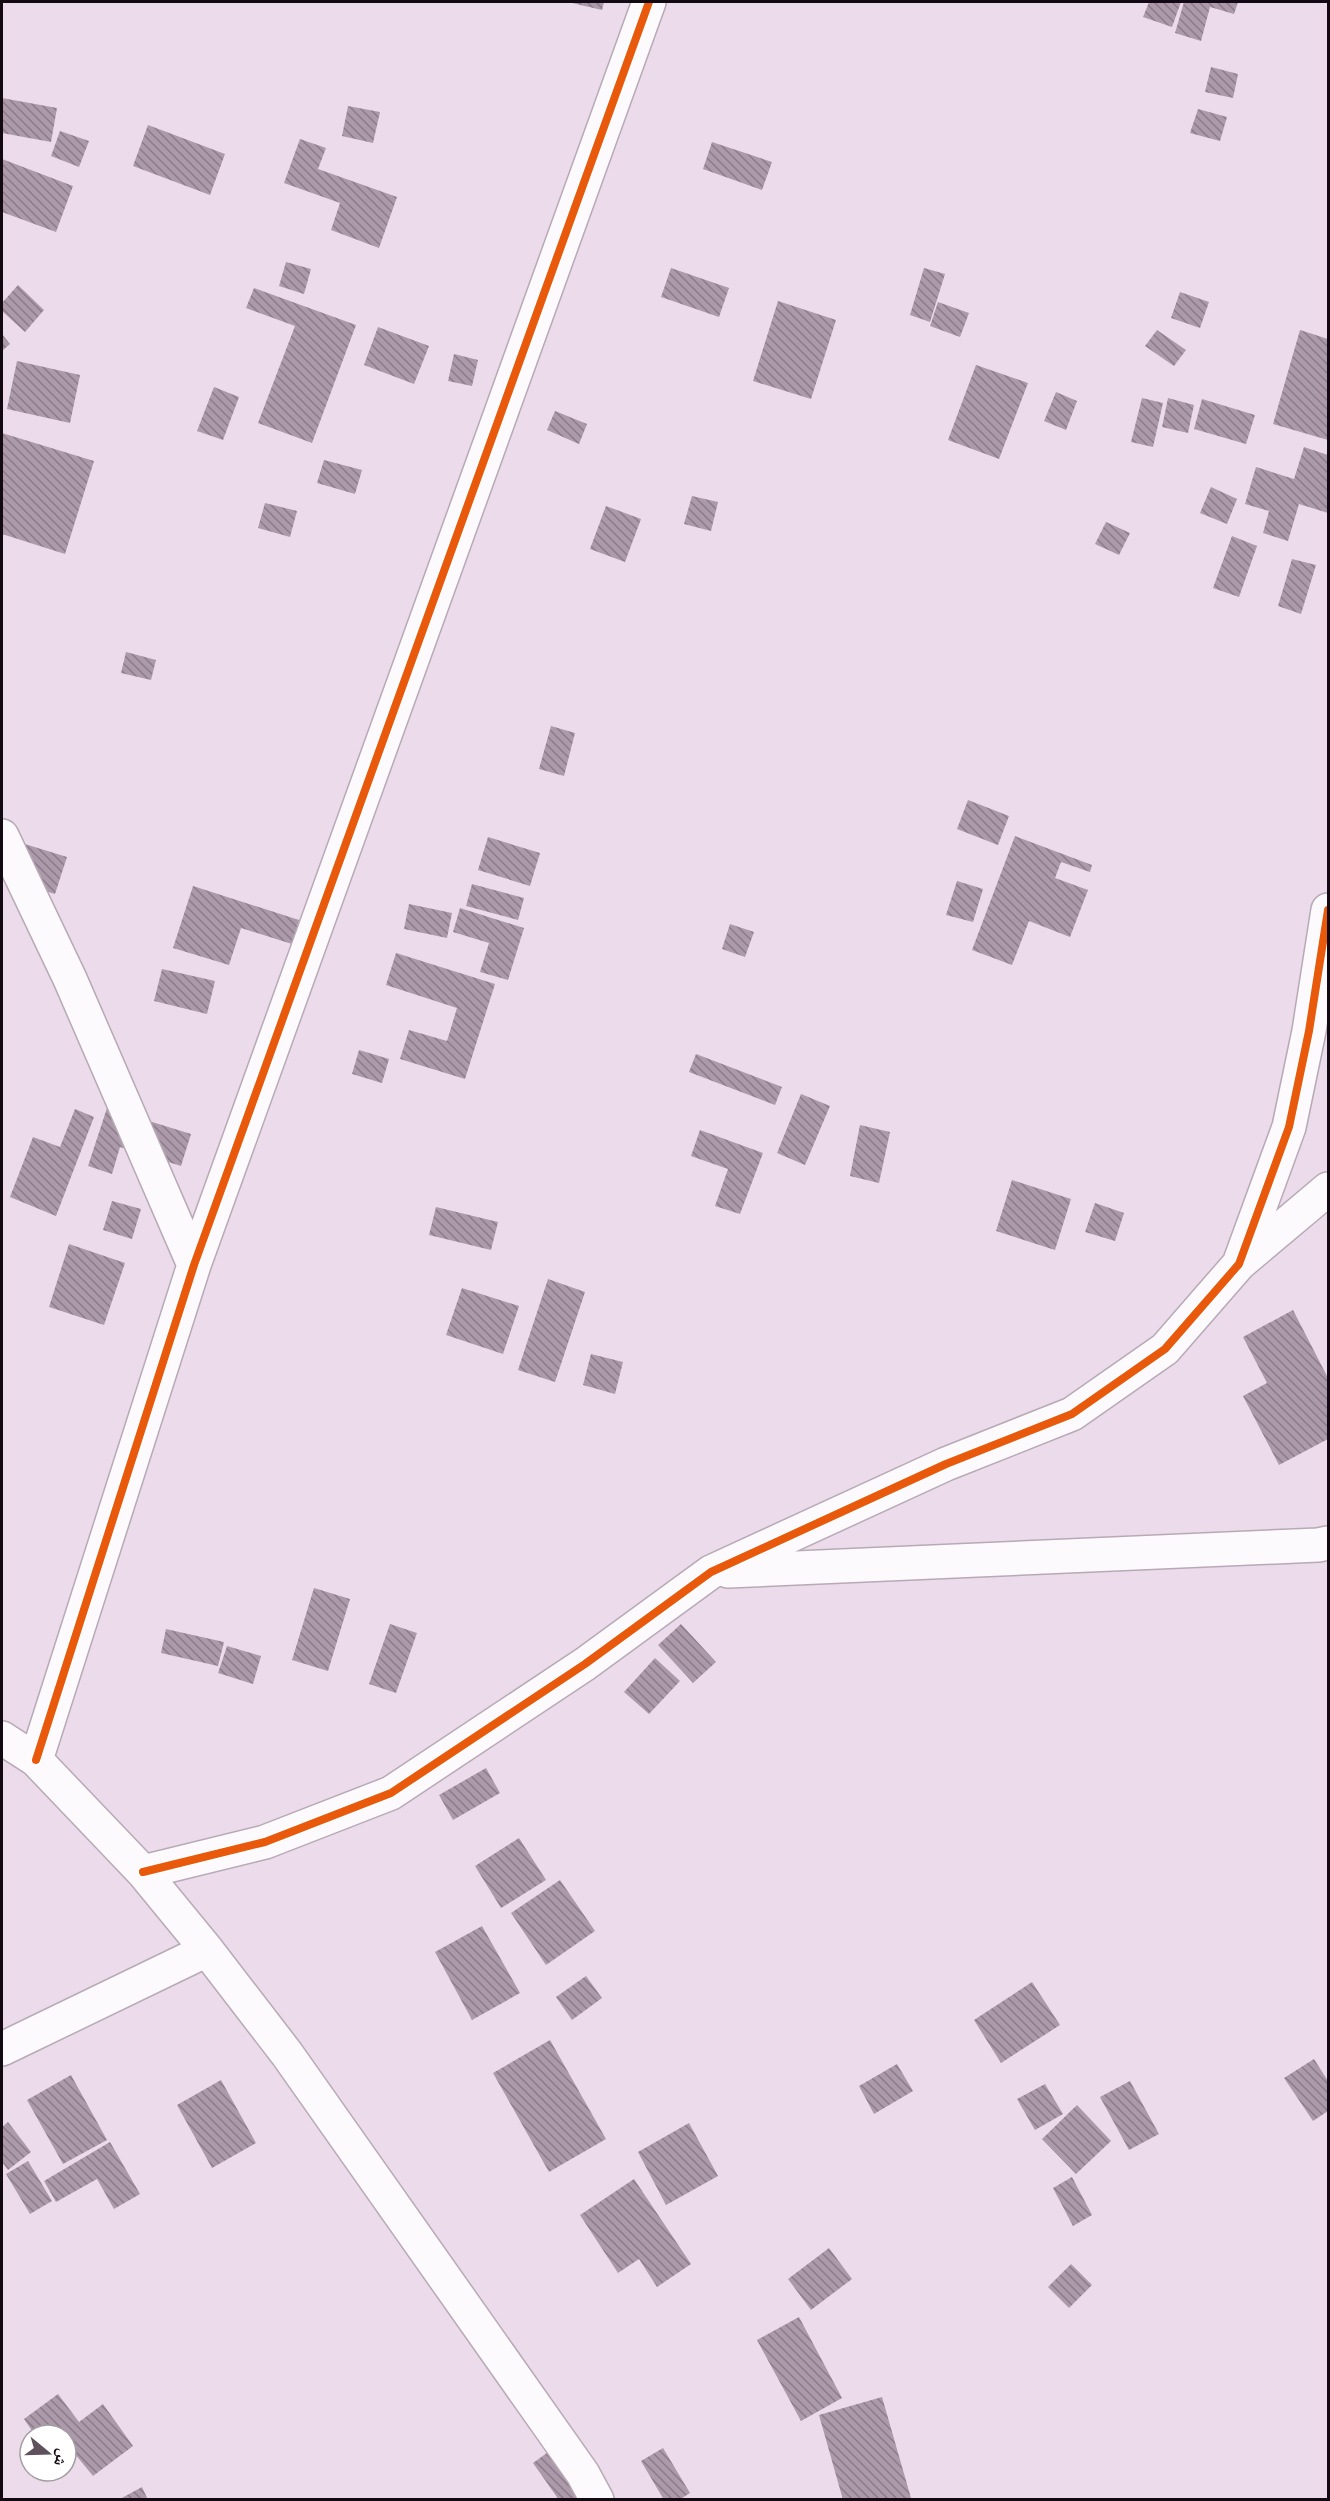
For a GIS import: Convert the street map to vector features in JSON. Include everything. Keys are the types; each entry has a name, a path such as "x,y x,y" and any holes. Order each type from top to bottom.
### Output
{"street":[{"path":"36,1760 194,1265 649,2"},
{"path":"2,836 70,979 194,1265"},
{"path":"1239,1264 1289,1127 1309,1031 1329,910"},
{"path":"143,1872 265,1842 391,1793 585,1664 711,1572 946,1464 1072,1414 1165,1349 1239,1264 1329,1189"},
{"path":"711,1572 1306,1546 1329,1543"},
{"path":"2,1738 36,1760 143,1872 207,1950 287,2054 576,2464 597,2499"},
{"path":"2,2049 207,1950"}],"building":[{"path":"573,2 604,2 602,10"},
{"path":"1149,2 1181,2 1172,27 1143,17"},
{"path":"1184,2 1238,2 1234,14 1210,7 1201,41 1175,33"},
{"path":"1211,67 1238,74 1233,98 1205,92"},
{"path":"2,98 57,108 51,142 2,133"},
{"path":"348,106 380,112 373,143 342,136"},
{"path":"1198,109 1227,117 1220,141 1190,133"},
{"path":"148,125 225,154 210,195 133,166"},
{"path":"60,131 89,141 79,167 51,156"},
{"path":"300,139 326,148 318,169 397,197 379,248 331,230 340,203 284,183"},
{"path":"712,142 772,162 762,190 703,169"},
{"path":"2,159 73,186 56,232 2,212"},
{"path":"286,262 311,269 304,294 279,286"},
{"path":"671,268 729,288 719,317 661,297"},
{"path":"924,268 945,274 930,322 910,315"},
{"path":"18,285 44,310 25,332 2,311 2,303"},
{"path":"254,288 356,325 312,443 258,423 295,326 246,308"},
{"path":"1180,292 1209,302 1200,328 1171,318"},
{"path":"778,301 836,320 811,399 753,381"},
{"path":"938,302 969,313 960,337 930,326"},
{"path":"378,327 429,346 414,384 364,365"},
{"path":"1157,330 1186,350 1174,366 1145,346"},
{"path":"1300,330 1328,339 1328,440 1273,424"},
{"path":"2,334 10,344 2,351"},
{"path":"454,354 478,360 472,386 448,381"},
{"path":"17,361 80,375 70,423 7,409"},
{"path":"976,365 1028,383 999,459 948,440"},
{"path":"214,387 239,397 223,440 197,431"},
{"path":"1056,392 1077,401 1066,430 1044,421"},
{"path":"1142,398 1163,403 1153,447 1131,442"},
{"path":"1168,398 1194,405 1188,433 1162,427"},
{"path":"1202,399 1255,415 1246,444 1194,429"},
{"path":"555,411 587,424 579,444 547,430"},
{"path":"2,433 94,461 65,554 2,534"},
{"path":"1304,447 1328,455 1328,513 1299,504 1288,541 1263,533 1269,511 1245,504 1256,467 1294,479"},
{"path":"324,460 362,470 355,494 317,483"},
{"path":"1211,487 1237,499 1227,524 1200,513"},
{"path":"692,496 718,502 711,531 684,524"},
{"path":"265,503 297,511 290,537 258,528"},
{"path":"606,506 641,519 625,562 590,549"},
{"path":"1106,522 1130,533 1119,555 1095,544"},
{"path":"1232,536 1257,546 1239,597 1213,588"},
{"path":"1292,559 1316,565 1301,614 1278,606"},
{"path":"126,652 156,660 151,680 121,673"},
{"path":"551,726 575,733 564,776 539,769"},
{"path":"968,800 1009,816 998,845 957,829"},
{"path":"1015,836 1092,865 1090,872 1061,862 1055,878 1088,890 1070,937 1029,921 1012,965 972,950"},
{"path":"2,837 67,857 55,894 2,878"},
{"path":"488,837 540,853 530,886 478,870"},
{"path":"957,881 983,889 973,922 946,915"},
{"path":"472,884 524,898 518,920 466,906"},
{"path":"193,886 299,920 292,944 241,928 229,965 173,948"},
{"path":"409,904 452,913 447,938 404,929"},
{"path":"460,908 524,928 508,980 480,972 489,943 453,932"},
{"path":"730,924 754,932 745,957 722,949"},
{"path":"396,953 495,984 465,1079 400,1059 409,1030 447,1041 457,1008 386,985"},
{"path":"162,969 215,981 207,1014 154,1001"},
{"path":"359,1050 389,1059 382,1083 352,1074"},
{"path":"696,1054 782,1087 775,1105 689,1072"},
{"path":"801,1094 830,1106 805,1165 777,1153"},
{"path":"107,1108 191,1134 181,1166 120,1147 112,1174 88,1166"},
{"path":"75,1109 94,1117 56,1216 10,1197 33,1137 60,1147"},
{"path":"860,1125 890,1132 879,1183 850,1176"},
{"path":"700,1130 763,1153 740,1214 715,1206 728,1169 691,1156"},
{"path":"1012,1180 1071,1199 1055,1250 996,1231"},
{"path":"112,1201 141,1209 132,1239 103,1230"},
{"path":"1095,1203 1124,1213 1115,1241 1085,1232"},
{"path":"436,1207 498,1222 491,1250 429,1235"},
{"path":"69,1244 125,1263 104,1325 49,1307"},
{"path":"548,1279 585,1292 555,1382 518,1370"},
{"path":"462,1288 519,1306 503,1354 446,1335"},
{"path":"1293,1310 1328,1378 1328,1439 1279,1465 1243,1396 1267,1383 1243,1337"},
{"path":"591,1354 623,1362 615,1394 583,1385"},
{"path":"314,1588 350,1599 328,1671 292,1660"},
{"path":"390,1624 417,1633 396,1693 369,1684"},
{"path":"681,1624 716,1662 693,1683 658,1645"},
{"path":"166,1629 224,1642 218,1666 161,1653"},
{"path":"227,1646 261,1656 253,1684 218,1673"},
{"path":"655,1658 680,1681 649,1714 624,1692"},
{"path":"486,1768 500,1793 453,1820 439,1795"},
{"path":"519,1838 546,1880 501,1908 475,1866"},
{"path":"560,1880 595,1931 546,1965 511,1913"},
{"path":"482,1926 520,1993 472,2020 435,1952"},
{"path":"586,1976 602,1998 572,2020 556,1997"},
{"path":"1032,1982 1060,2025 1001,2063 974,2020"},
{"path":"550,2040 606,2139 549,2172 493,2073"},
{"path":"1314,2059 1328,2081 1328,2111 1313,2121 1284,2078"},
{"path":"897,2064 913,2091 874,2114 859,2086"},
{"path":"71,2075 107,2140 63,2164 27,2100"},
{"path":"221,2080 256,2143 212,2168 177,2105"},
{"path":"1130,2081 1159,2134 1129,2150 1100,2097"},
{"path":"1045,2084 1063,2114 1035,2130 1017,2099"},
{"path":"1077,2105 1111,2141 1076,2174 1042,2139"},
{"path":"8,2122 31,2152 8,2170 2,2162 2,2127"},
{"path":"689,2123 718,2176 666,2205 638,2152"},
{"path":"110,2142 140,2194 114,2209 97,2179 56,2202 44,2181"},
{"path":"28,2161 52,2201 30,2214 6,2174"},
{"path":"1072,2177 1092,2215 1073,2226 1053,2188"},
{"path":"634,2179 691,2264 657,2287 639,2259 618,2273 580,2215"},
{"path":"829,2248 852,2279 811,2310 788,2279"},
{"path":"1071,2264 1092,2285 1069,2308 1048,2287"},
{"path":"799,2317 842,2398 801,2421 757,2340"},
{"path":"58,2394 79,2422 103,2404 133,2446 93,2476 78,2458 78,2423 27,2423 24,2419"},
{"path":"882,2397 911,2498 843,2500 819,2415"},
{"path":"573,2434 597,2500 559,2500 533,2463"},
{"path":"663,2448 690,2493 679,2500 664,2500 641,2461"},
{"path":"142,2487 148,2500 118,2500"}],"cycle path":[{"path":"36,1760 194,1265 649,2"},
{"path":"143,1872 265,1842 391,1793 585,1664 711,1572 946,1464 1072,1414 1165,1349 1239,1264 1289,1127 1309,1031 1328,910"}]}
